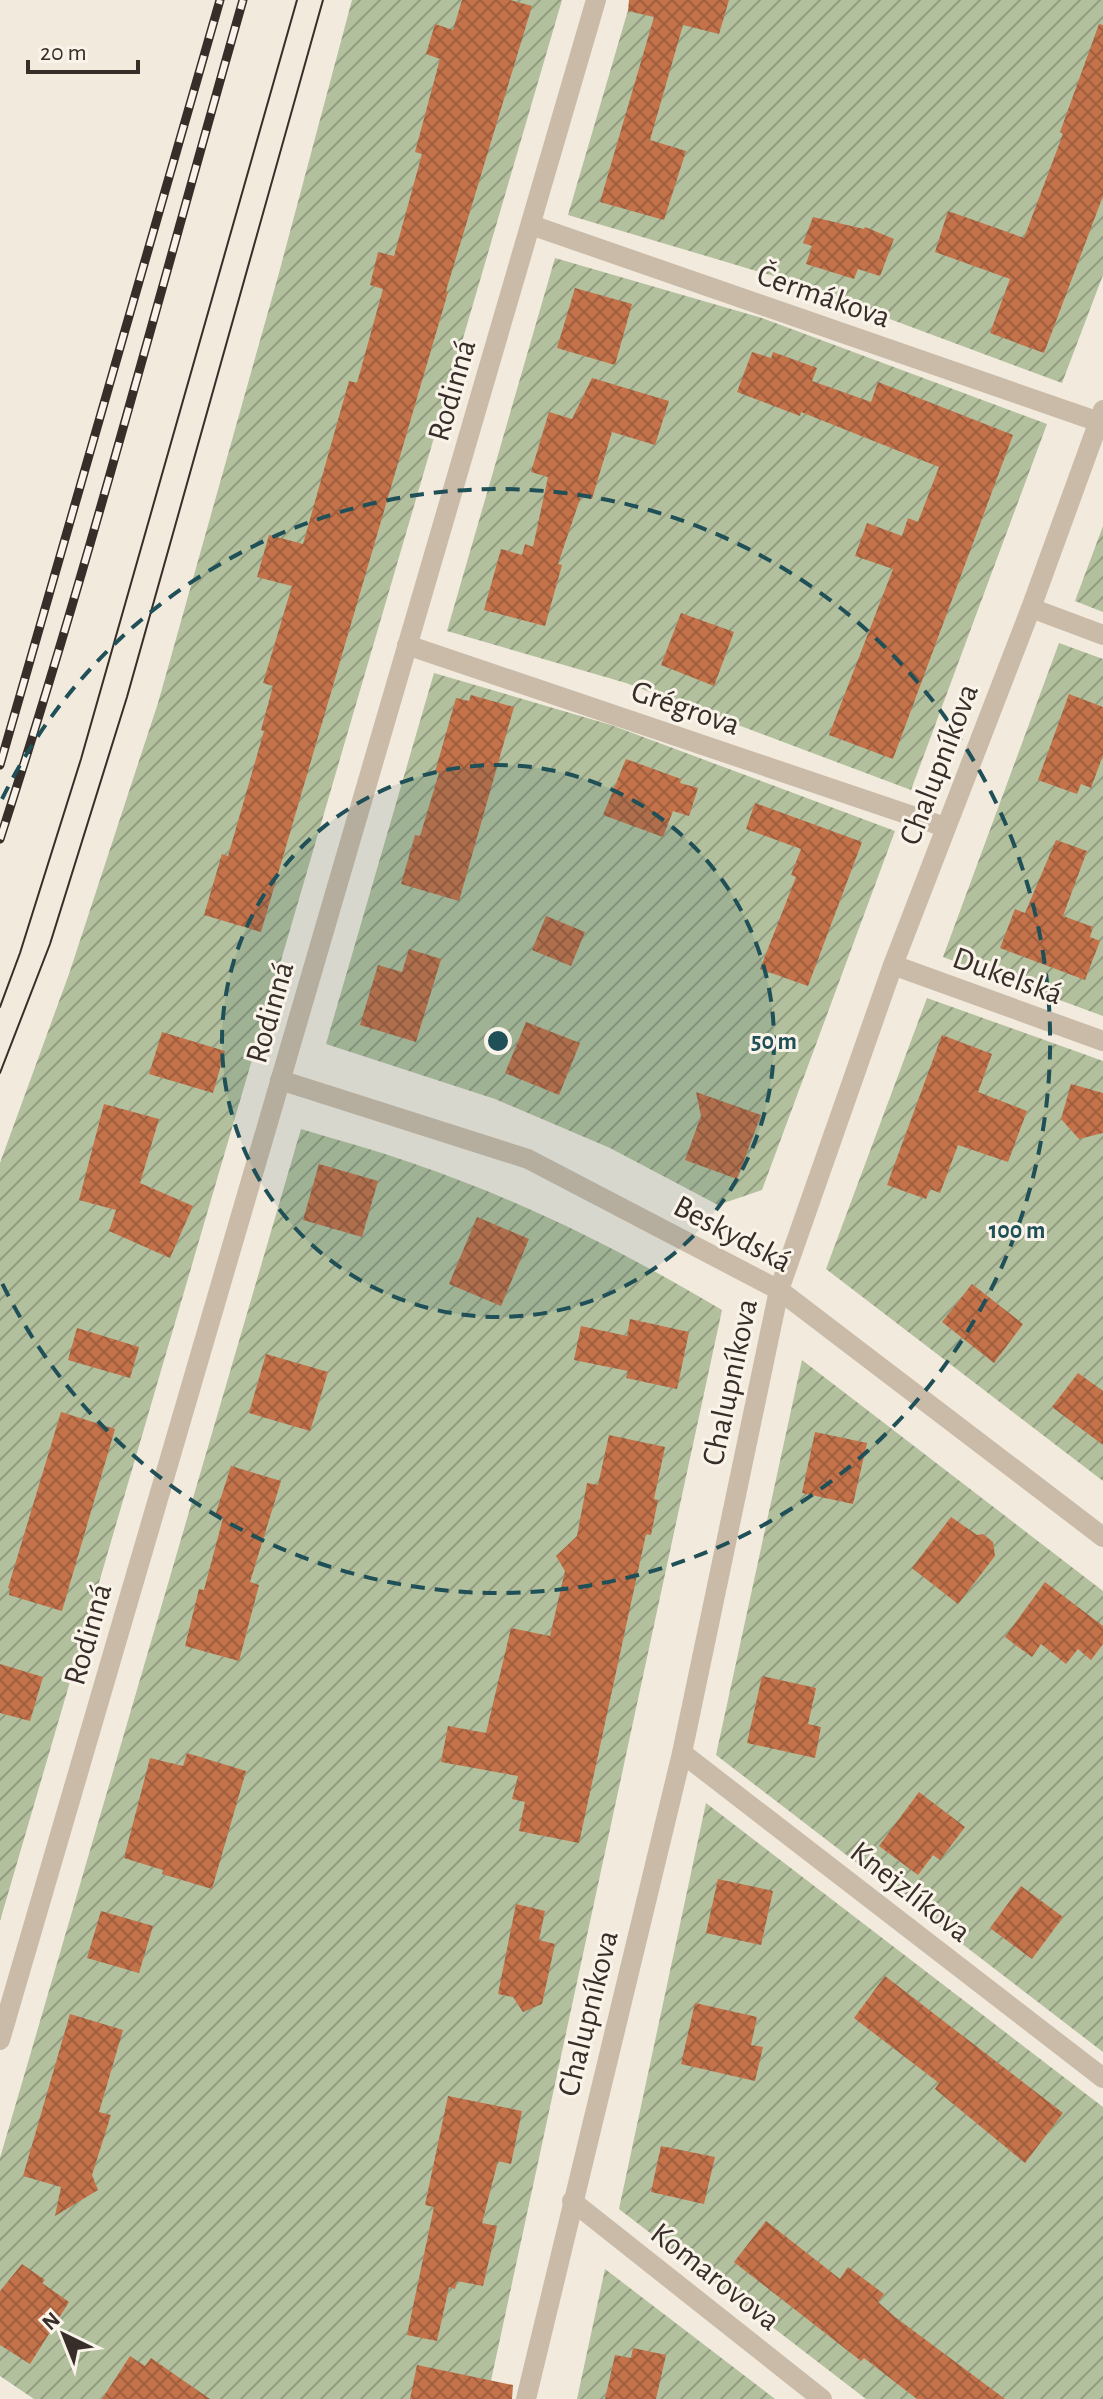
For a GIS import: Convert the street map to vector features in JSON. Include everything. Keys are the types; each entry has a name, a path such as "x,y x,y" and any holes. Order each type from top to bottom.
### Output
{"street":[{"name":"Rodinná","path":"0,2040 596,0"},
{"name":"Čermákova","path":"531,225 1101,416"},
{"name":"Chalupníkova","path":"526,2399 682,1753 779,1290 893,965 1031,608 1101,416"},
{"path":"1031,608 1103,635"},
{"name":"Grégrova","path":"407,645 945,827"},
{"name":"Dukelská","path":"893,965 1103,1041"},
{"name":"Beskydská","path":"280,1080 528,1159 779,1290 1103,1537"},
{"name":"Knejzlíkova","path":"682,1753 1103,2078"},
{"name":"Komarovova","path":"572,2201 822,2399"}],"green space":[{"path":"352,0 562,0 0,1921 0,1163 69,974 158,703"},
{"path":"631,0 1103,0 1103,275 1062,383 777,277 568,215"},
{"path":"555,258 762,318 1047,424 911,790 626,683 447,631"},
{"path":"1103,526 1103,612 1075,601"},
{"path":"1059,643 1103,659 1103,1016 943,957"},
{"path":"434,673 611,725 895,831 762,1190 718,1205 610,1148 495,1099 326,1044"},
{"path":"927,998 1103,1061 1103,1481 826,1269"},
{"path":"301,1129 398,1158 532,1210 647,1267 722,1310 487,2399 34,2399 0,2376 0,2158"},
{"path":"802,1360 1103,1591 1103,2052 716,1755"},
{"path":"706,1803 1103,2107 1103,2399 866,2399 619,2209"},
{"path":"605,2269 775,2399 577,2399"}],"building":[{"path":"462,0 510,0 532,6 446,291 261,932 204,915 222,854 228,856 264,731 261,730 273,686 263,683 292,586 257,577 269,535 303,544 349,381 357,383 383,289 370,285 378,252 394,256 422,154 415,152 440,59 426,54 435,24 453,30"},
{"path":"629,0 729,0 719,34 683,25 650,140 686,151 664,220 600,202 654,17 628,11"},
{"path":"1099,24 1103,25 1103,196 1044,353 990,333 1010,279 935,252 948,211 1024,238 1063,134 1060,132"},
{"path":"813,217 865,227 894,239 880,276 858,269 854,279 806,264 812,246 803,243"},
{"path":"575,288 632,304 615,365 557,348"},
{"path":"752,352 771,358 773,352 817,368 812,381 871,402 878,382 1013,435 893,759 829,735 893,569 855,556 867,523 902,536 908,518 918,522 939,467 801,412 800,416 737,392"},
{"path":"592,378 669,401 655,445 612,432 592,499 581,496 558,564 562,565 545,626 484,610 501,549 522,555 525,544 533,547 548,477 531,472 549,412 572,419"},
{"path":"681,613 734,632 714,686 661,665"},
{"path":"1069,694 1103,707 1103,755 1091,788 1081,784 1077,794 1038,780"},
{"path":"471,695 514,707 459,901 401,884 415,835 420,836 439,773 435,772 456,698 469,701"},
{"path":"626,759 698,788 689,816 673,811 663,837 603,815"},
{"path":"755,803 862,842 808,986 760,969 796,877 791,875 801,849 746,829"},
{"path":"1056,840 1087,851 1063,916 1093,927 1090,937 1100,941 1085,980 1000,948 1015,909 1025,913"},
{"path":"546,916 585,932 571,966 532,950"},
{"path":"409,949 441,959 416,1042 360,1025 378,965 402,972"},
{"path":"526,1022 580,1043 559,1095 505,1073"},
{"path":"162,1032 225,1051 213,1093 149,1074"},
{"path":"942,1035 992,1054 978,1092 1027,1111 1008,1162 958,1145 940,1193 930,1189 926,1199 887,1185"},
{"path":"1071,1084 1103,1093 1103,1133 1079,1139 1061,1119"},
{"path":"696,1092 761,1115 737,1179 685,1160 701,1116"},
{"path":"104,1104 159,1119 140,1183 193,1206 170,1258 109,1231 116,1210 79,1200"},
{"path":"319,1164 378,1181 362,1237 303,1220"},
{"path":"477,1217 529,1239 501,1306 449,1284"},
{"path":"972,1284 1023,1324 994,1363 942,1322"},
{"path":"630,1319 689,1332 677,1389 626,1378 628,1371 574,1360 581,1326 627,1336"},
{"path":"77,1328 139,1347 130,1378 68,1360"},
{"path":"266,1354 328,1372 310,1431 249,1413"},
{"path":"1078,1373 1103,1391 1103,1445 1052,1407"},
{"path":"61,1412 115,1429 62,1611 9,1595 8,1588"},
{"path":"815,1432 867,1443 853,1504 802,1493"},
{"path":"609,1435 665,1447 654,1499 658,1500 651,1535 646,1534 579,1843 519,1831 525,1802 512,1799 518,1776 441,1762 448,1726 486,1733 511,1628 550,1636 565,1571 556,1556 577,1536 587,1483 598,1485"},
{"path":"231,1466 281,1481 250,1582 259,1585 239,1661 185,1646 199,1589 204,1590 223,1518 215,1516"},
{"path":"951,1517 993,1542 995,1556 958,1604 912,1568"},
{"path":"1045,1582 1103,1626 1103,1644 1091,1660 1078,1649 1066,1664 1041,1644 1032,1657 1005,1637"},
{"path":"0,1664 43,1677 30,1721 0,1713"},
{"path":"762,1676 816,1688 808,1724 821,1727 815,1758 747,1743"},
{"path":"187,1753 246,1771 212,1889 162,1874 163,1870 124,1858 150,1758 183,1766"},
{"path":"919,1792 965,1827 940,1860 933,1855 918,1875 879,1846"},
{"path":"718,1879 773,1891 761,1945 706,1933"},
{"path":"1021,1886 1063,1917 1032,1959 990,1928"},
{"path":"516,1904 545,1911 539,1940 555,1944 542,2004 523,2012 513,1997 498,1994"},
{"path":"101,1911 153,1926 139,1973 87,1958"},
{"path":"885,1976 1063,2113 1025,2163 935,2089 939,2083 854,2018"},
{"path":"695,2003 757,2017 751,2045 763,2047 755,2081 681,2064"},
{"path":"70,2014 123,2030 99,2112 111,2115 92,2175 98,2190 55,2216 61,2187 23,2176"},
{"path":"448,2096 522,2111 511,2164 498,2161 482,2223 497,2226 483,2286 457,2281 455,2289 449,2287 437,2341 407,2335 434,2207 425,2205"},
{"path":"661,2146 715,2157 704,2204 651,2192"},
{"path":"766,2221 840,2279 848,2267 884,2294 878,2302 895,2317 1005,2399 917,2399 864,2358 861,2361 734,2262"},
{"path":"22,2264 69,2302 30,2364 0,2345 0,2291"},
{"path":"633,2348 666,2355 656,2399 605,2399 615,2355 631,2358"},
{"path":"130,2356 145,2366 151,2358 210,2399 102,2399"},
{"path":"417,2365 513,2385 512,2399 410,2399"}],"tram line":[{"path":"0,1007 81,759 297,0"},
{"path":"0,1073 50,944 127,697 323,0"}],"railway":[{"path":"0,765 220,0"},
{"path":"0,839 95,526 243,0"}]}
